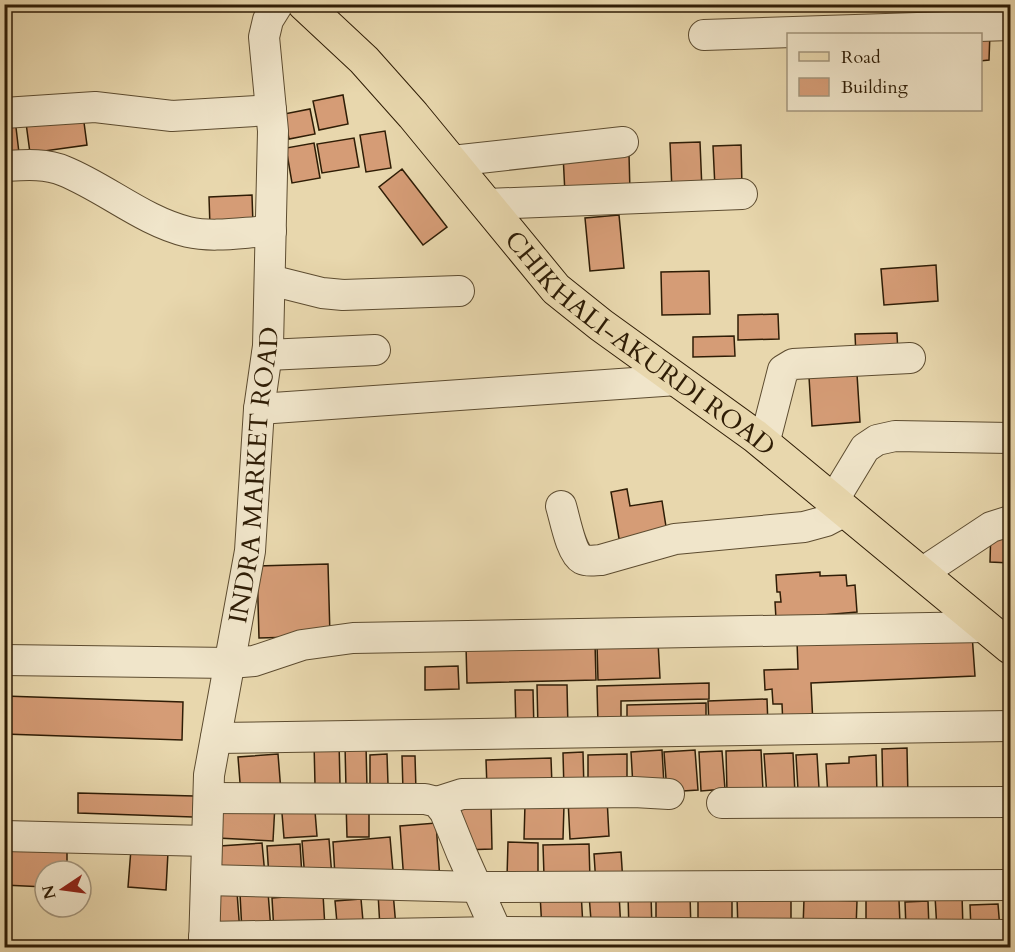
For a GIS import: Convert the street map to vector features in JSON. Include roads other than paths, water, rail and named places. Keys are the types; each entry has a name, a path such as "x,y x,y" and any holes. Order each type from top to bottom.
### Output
{"main road":[{"name":"CHIKHALI-AKURDI ROAD","path":"300,5 364,60 452,161 556,289 601,325 764,444 1011,647"}],"street":[{"name":"INDRA MARKET ROAD","path":"204,942 209,775 250,552 259,410 267,355 273,131 264,37 268,20 300,5"},
{"path":"704,35 1011,25"},
{"path":"4,113 95,107 172,116 271,110"},
{"path":"452,161 623,142"},
{"path":"4,166 35,164 63,170 161,222 201,235 271,231"},
{"path":"487,204 742,194"},
{"path":"270,280 322,293 343,295 459,291"},
{"path":"267,355 375,350"},
{"path":"764,444 783,370 793,364 910,358"},
{"path":"259,410 677,380"},
{"path":"561,506 574,551 580,559 601,560 675,539 804,527 826,521 839,506 865,448 877,440 895,436 1011,438"},
{"path":"920,574 991,527 1011,521"},
{"path":"4,660 230,663 254,661 302,645 353,638 985,627"},
{"path":"216,738 1011,726"},
{"path":"209,798 425,799 437,802 462,794 634,792 669,794"},
{"path":"437,802 445,812 501,940"},
{"path":"722,803 1011,802"},
{"path":"4,836 207,841"},
{"path":"206,880 477,887 1011,885"},
{"path":"204,942 1011,935"}]}
